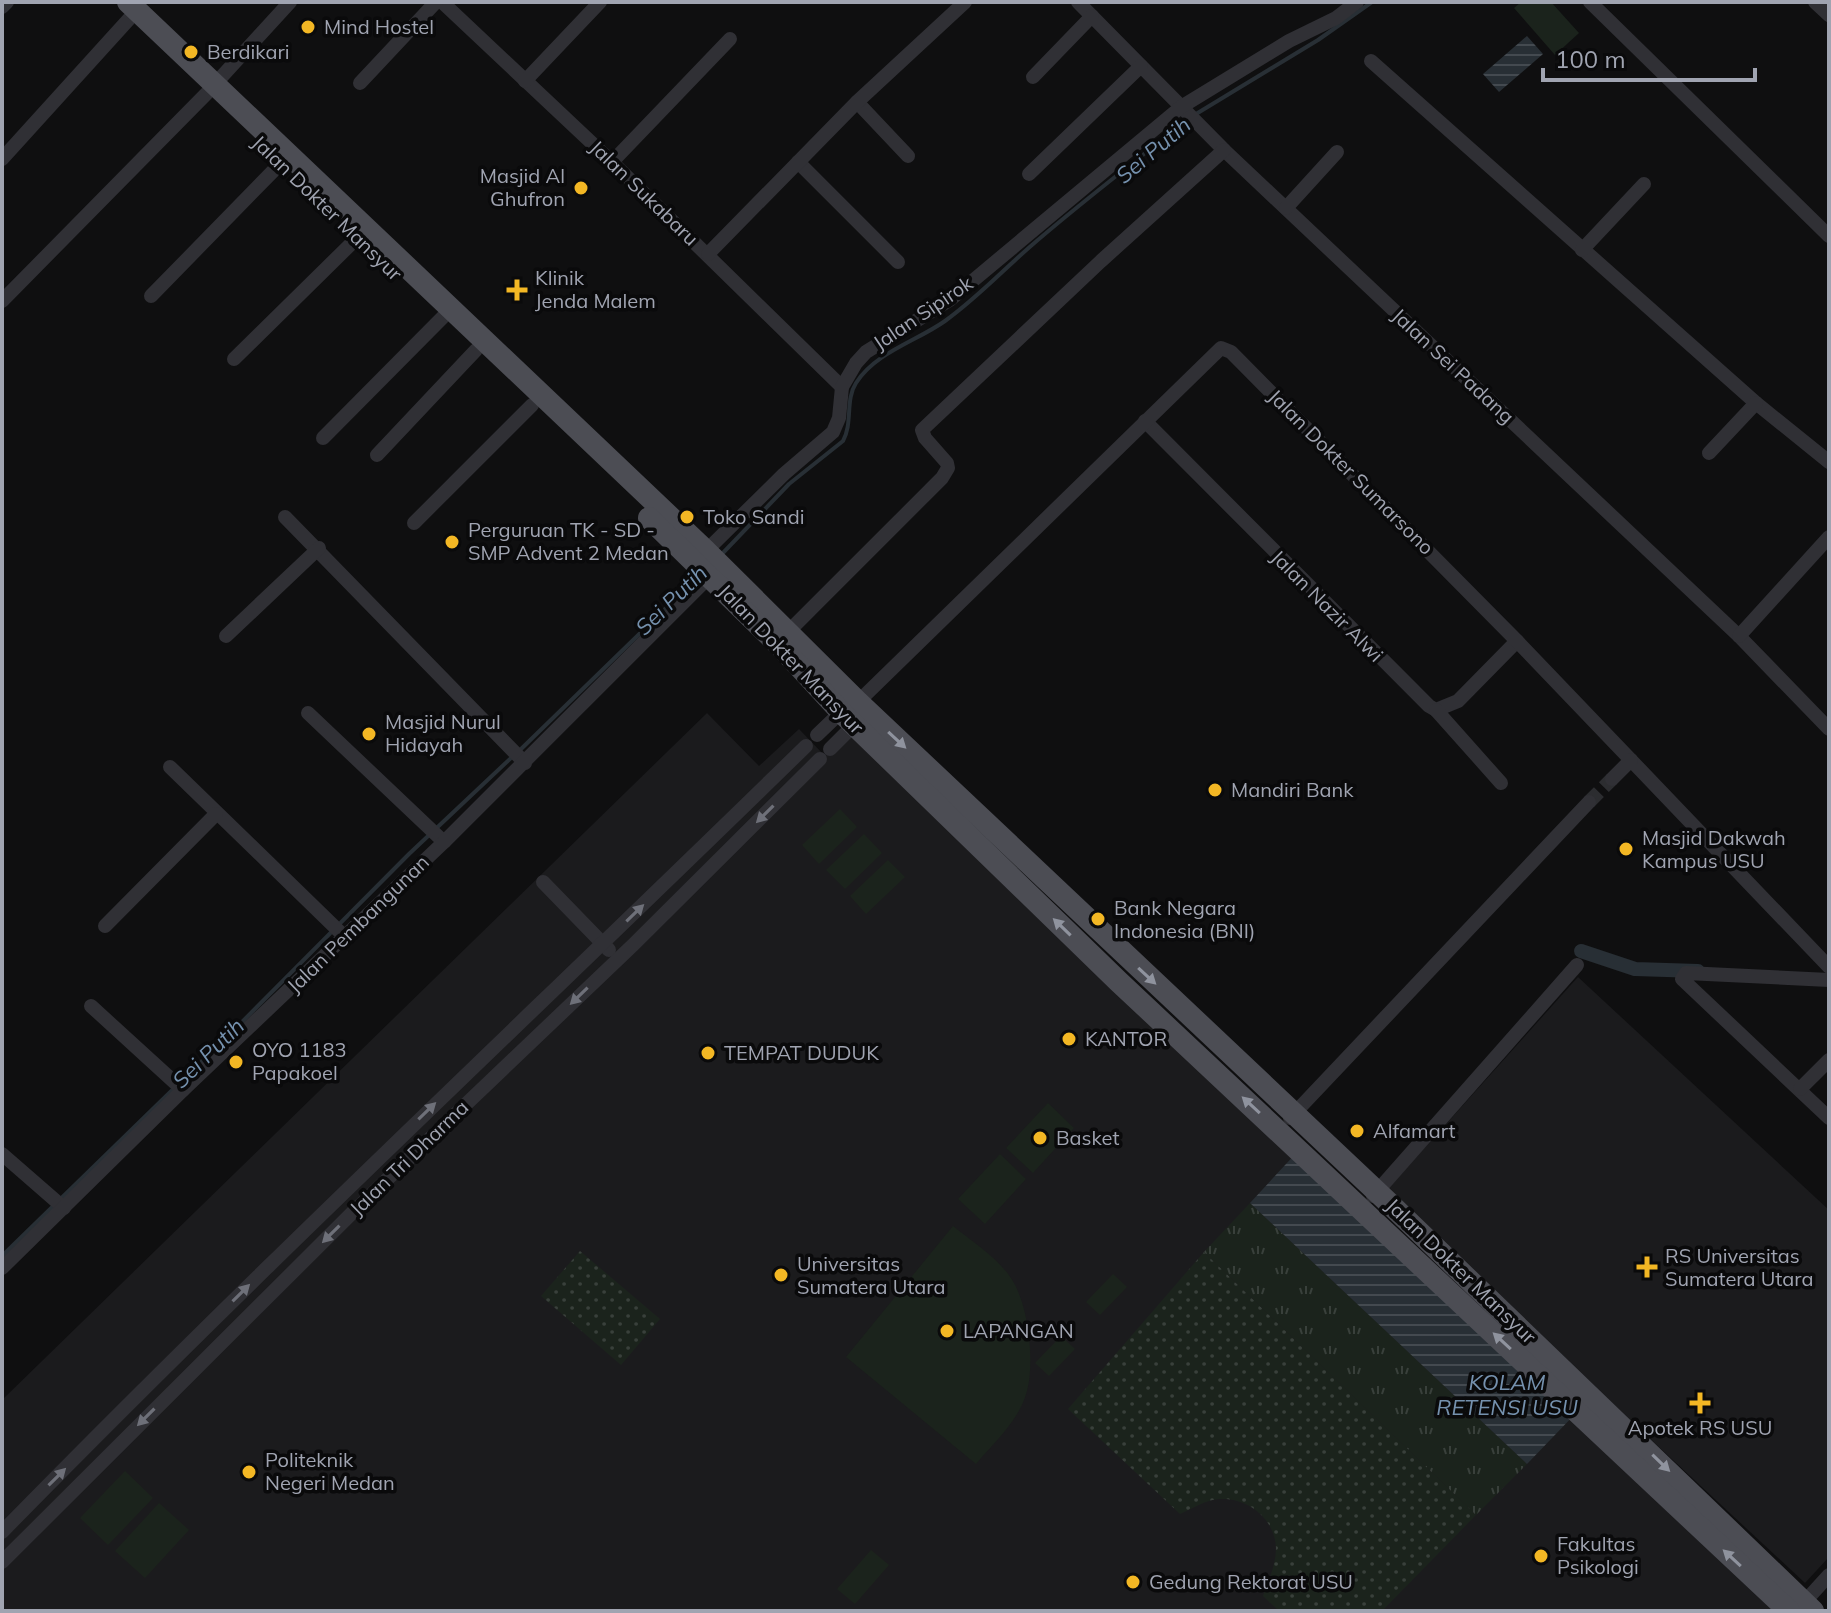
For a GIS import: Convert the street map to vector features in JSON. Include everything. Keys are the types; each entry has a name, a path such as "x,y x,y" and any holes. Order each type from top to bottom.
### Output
{"main road":[{"name":"Jalan Dokter Mansyur","path":"111,2 128,10 211,88 709,564 851,713 1119,982 1362,1209 1584,1404"},
{"name":"Jalan Dokter Mansyur","path":"211,88 280,164 532,405 709,564 789,631 851,713 1294,1113 1377,1192 1584,1404 1800,1609"}],"street":[{"path":"2,7 7,2"},
{"path":"2,301 211,88 290,2"},
{"path":"360,83 436,2"},
{"name":"Jalan Sukabaru","path":"442,2 708,254 842,387"},
{"path":"525,81 600,2"},
{"path":"708,254 857,102 965,2"},
{"name":"Jalan Sei Padang","path":"1078,2 1224,150 1739,636 1829,729"},
{"name":"Jalan Sipirok","path":"709,564 784,474 829,437 839,418 842,387 866,352 951,299 1188,114 1289,41 1336,18 1357,2"},
{"path":"1590,2 1829,236"},
{"path":"1815,2 1829,15"},
{"path":"2,159 128,10"},
{"path":"1033,77 1092,16"},
{"path":"612,162 730,39"},
{"path":"1371,61 1756,403 1829,462"},
{"path":"1029,174 1141,66"},
{"path":"857,102 908,156"},
{"path":"789,631 942,478 948,468 947,463 922,434 922,430 1224,150"},
{"path":"1286,208 1337,152"},
{"path":"798,162 898,262"},
{"path":"151,296 280,164"},
{"path":"1582,250 1644,184"},
{"path":"234,359 357,238"},
{"path":"323,438 443,317"},
{"name":"Jalan Dokter Sumarsono","path":"851,713 1221,348 1231,352 1517,641 1829,967"},
{"path":"377,455 476,350"},
{"path":"1709,453 1756,403"},
{"path":"414,523 532,405"},
{"name":"Jalan Nazir Alwi","path":"1145,421 1421,701 1436,710 1501,783"},
{"path":"285,517 319,548 518,756"},
{"path":"1739,636 1829,537"},
{"path":"226,636 319,548"},
{"name":"Jalan Pembangunan","path":"2,1268 60,1205 709,564"},
{"path":"1436,710 1458,701 1517,641"},
{"path":"308,713 436,836"},
{"name":"Jalan Tri Dharma","path":"2,1532 339,1195 812,740 851,713"},
{"name":"Jalan Tri Dharma","path":"2,1562 354,1211 618,959 825,754 851,713"},
{"path":"1612,779 1631,760"},
{"path":"170,767 339,931"},
{"path":"1278,1130 1589,802"},
{"path":"105,926 216,814"},
{"path":"668,881 682,896"},
{"path":"543,882 618,959"},
{"path":"1362,1209 1577,965"},
{"path":"1829,980 1686,973 1682,976 1683,981 1829,1118"},
{"path":"91,1006 180,1087"},
{"path":"1800,1089 1829,1060"},
{"path":"1299,1150 1315,1133"},
{"path":"2,1154 60,1205"},
{"path":"1800,1609 1829,1575"}],"shaded area":[{"name":"Universitas Sumatera Utara","path":"707,713 759,766 799,729 824,755 854,725 1786,1611 2,1611 2,1400"},
{"name":"RS Universitas Sumatera Utara","path":"1578,977 1829,1210 1829,1557 1805,1583 1385,1192"}],"green space":[{"path":"1521,2 1551,2 1579,33 1555,55 1514,8"},
{"path":"840,809 857,827 819,864 802,845"},
{"path":"864,834 882,853 845,889 826,870"},
{"path":"888,860 905,877 866,914 850,896"},
{"name":"Basket","path":"1048,1103 1074,1128 1033,1173 1006,1148"},
{"name":"Basket","path":"1000,1154 1026,1179 985,1224 958,1199"},
{"path":"1250,1203 1527,1464 1476,1515 1204,1252"},
{"name":"LAPANGAN","path":"953,1226 1010,1276 1020,1297 1030,1342 1030,1374 1024,1400 1009,1426 976,1464 846,1357"},
{"path":"580,1251 660,1319 621,1365 541,1296"},
{"path":"1204,1252 1476,1515 1382,1611 1279,1611 1263,1596 1276,1548 1274,1536 1263,1516 1244,1503 1221,1499 1205,1502 1180,1514 1068,1409"},
{"name":"LAPANGAN","path":"1113,1274 1127,1287 1100,1315 1086,1302"},
{"name":"LAPANGAN","path":"1061,1336 1075,1349 1049,1376 1035,1363"},
{"path":"125,1471 153,1498 108,1545 80,1518"},
{"path":"159,1503 189,1530 145,1578 115,1551"},
{"path":"871,1550 889,1565 855,1604 837,1589"}],"water":[{"path":"1527,36 1543,54 1499,92 1483,74"},
{"name":"KOLAM RETENSI USU","path":"1299,1150 1577,1412 1527,1464 1250,1203"}],"waterway":[{"name":"Sei Putih","path":"1196,114 1318,40 1372,2"},
{"name":"Sei Putih","path":"720,556 789,484 843,441 853,390 864,372 957,312 1032,245 1189,119"},
{"name":"Sei Putih","path":"519,751 699,576"},
{"name":"Sei Putih","path":"2,1256 409,854 512,757"},
{"path":"1581,951 1635,969 1698,971"}],"tunnel":[{"path":"1589,802 1612,779"}],"place":[{"name":"Mind Hostel","path":"308,27"},
{"name":"Berdikari","path":"191,52"},
{"name":"Masjid Al Ghufron","path":"581,188"},
{"name":"Klinik Jenda Malem","path":"517,290"},
{"name":"Toko Sandi","path":"687,517"},
{"name":"Perguruan TK - SD - SMP Advent 2 Medan","path":"452,542"},
{"name":"Masjid Nurul Hidayah","path":"369,734"},
{"name":"Mandiri Bank","path":"1215,790"},
{"name":"Masjid Dakwah Kampus USU","path":"1626,849"},
{"name":"Bank Negara Indonesia (BNI)","path":"1098,919"},
{"name":"KANTOR","path":"1069,1039"},
{"name":"TEMPAT DUDUK","path":"708,1053"},
{"name":"OYO 1183 Papakoel","path":"236,1062"},
{"name":"Alfamart","path":"1357,1131"},
{"name":"Basket","path":"1040,1138"},
{"name":"RS Universitas Sumatera Utara","path":"1647,1267"},
{"name":"Universitas Sumatera Utara","path":"781,1275"},
{"name":"LAPANGAN","path":"947,1331"},
{"name":"Apotek RS USU","path":"1700,1403"},
{"name":"Politeknik Negeri Medan","path":"249,1472"},
{"name":"Fakultas Psikologi","path":"1541,1556"},
{"name":"Gedung Rektorat USU","path":"1133,1582"}]}
